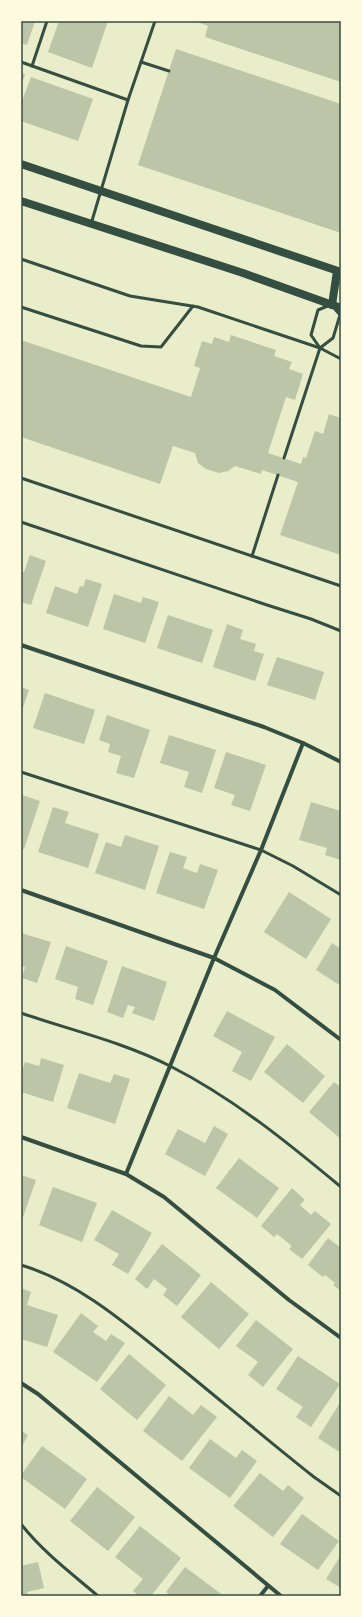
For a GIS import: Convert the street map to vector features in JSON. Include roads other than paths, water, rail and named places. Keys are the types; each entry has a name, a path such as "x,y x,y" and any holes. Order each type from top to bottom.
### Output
{"main road":[{"path":"21,164 339,272 332,305"},
{"path":"21,200 90,224 243,273 341,308"}],"street":[{"path":"21,645 264,727 303,743 341,762"},
{"path":"126,1174 214,958 261,850 303,743"},
{"path":"21,890 214,958 275,990 341,1040"},
{"path":"21,1137 126,1174 164,1197 289,1300 341,1338"},
{"path":"21,1383 38,1394 281,1596"},
{"path":"260,1596 268,1586"}],"lane":[{"path":"32,66 47,21"},
{"path":"90,224 128,100 155,21"},
{"path":"21,62 128,100"},
{"path":"141,62 169,71"},
{"path":"21,259 130,296 193,306 320,348 341,359"},
{"path":"284,458 320,348 333,338 340,316 332,305 318,310 311,335 320,348"},
{"path":"21,307 141,346 161,347 193,306"},
{"path":"252,556 278,475"},
{"path":"21,478 341,586"},
{"path":"21,522 267,606 311,619 341,631"},
{"path":"21,772 261,850 293,866 341,895"},
{"path":"21,1013 135,1051 170,1066 225,1097 274,1133 341,1187"},
{"path":"21,1264 43,1271 95,1301 139,1334 314,1477 341,1496"},
{"path":"21,1524 33,1539 49,1554 98,1596"}]}
